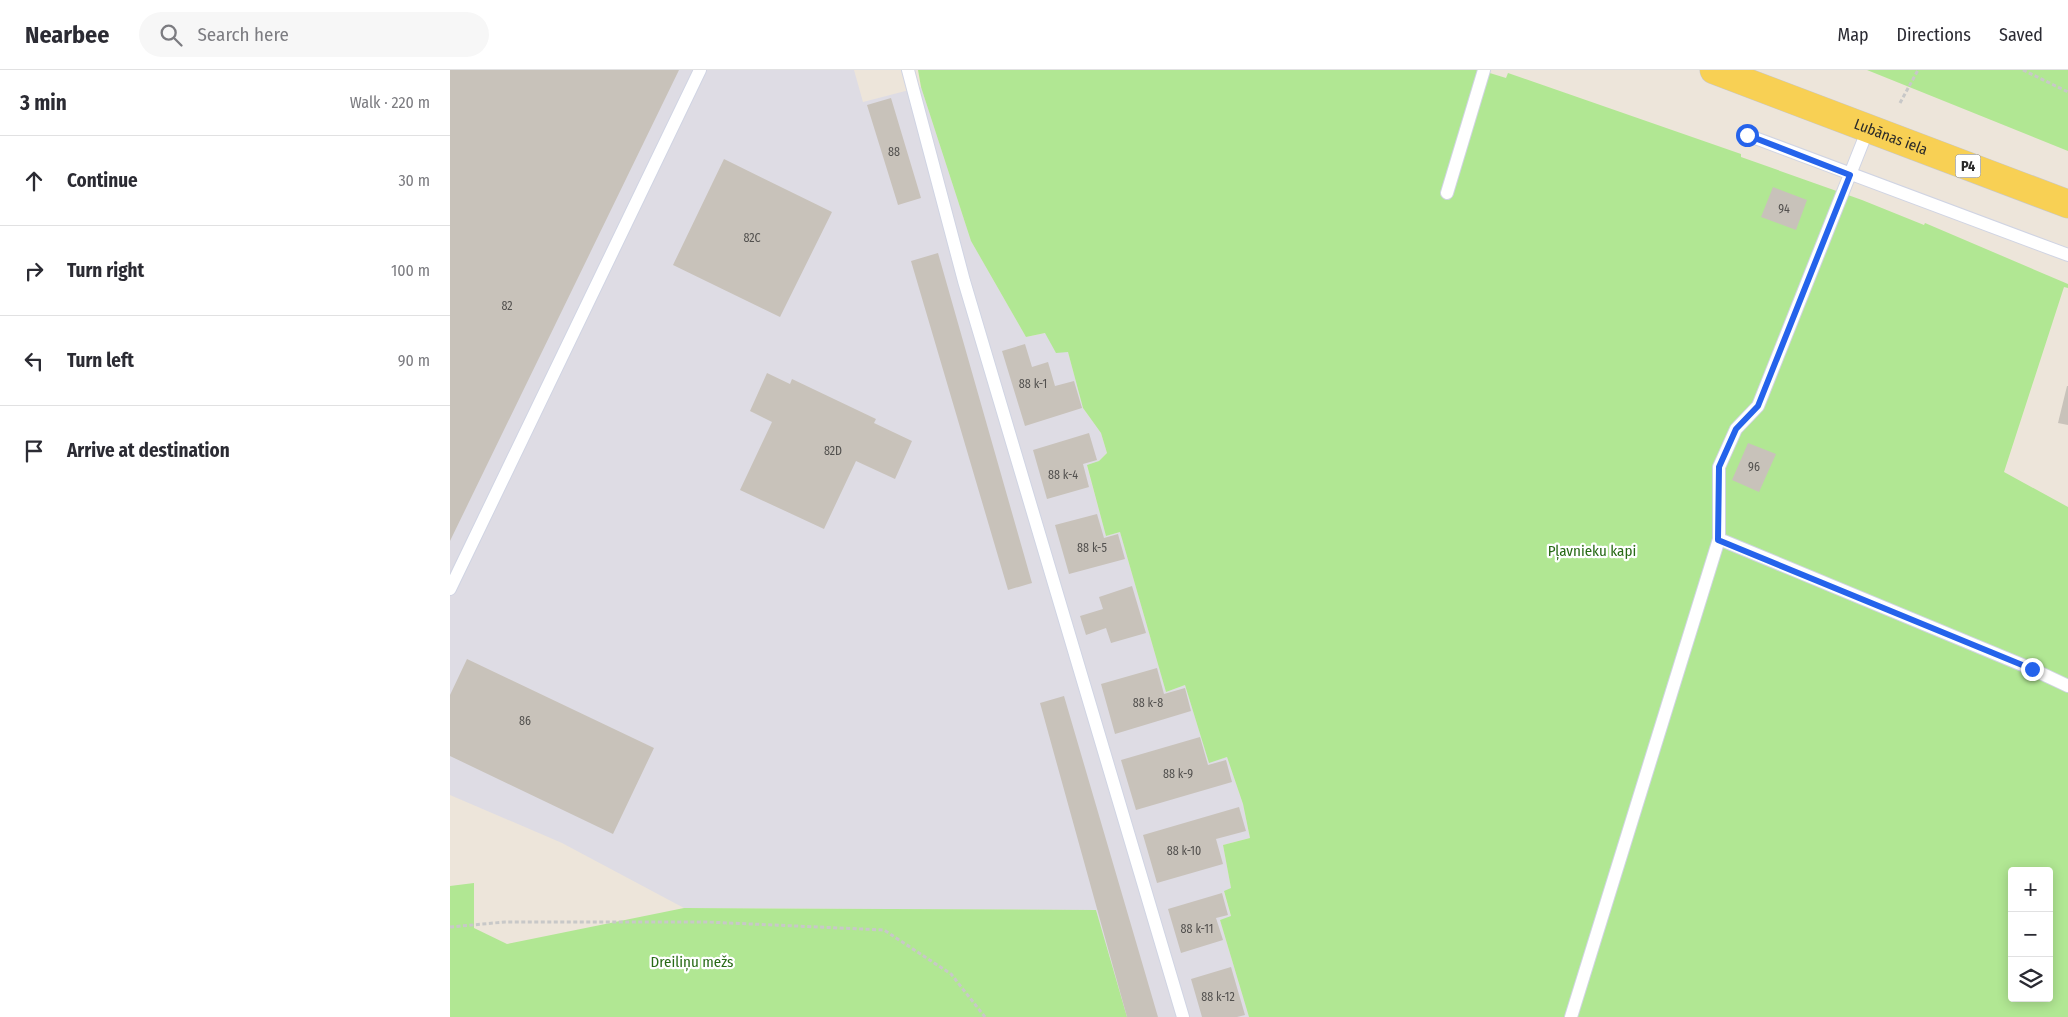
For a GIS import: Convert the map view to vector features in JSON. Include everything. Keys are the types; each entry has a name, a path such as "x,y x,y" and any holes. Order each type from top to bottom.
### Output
{"main road":[{"name":"Lubānas iela","path":"1714,70 2068,204"}],"lane":[{"path":"450,590 700,70"},
{"path":"908,70 967,290 1183,1017"},
{"path":"1447,193 1484,70"},
{"path":"1572,1017 1718,540 1719,467 1736,429 1758,406 1868,129"},
{"path":"1747,135 2068,255"},
{"path":"1718,540 2023,665 2068,686"}],"path":[{"path":"1900,103 1918,70"},
{"path":"2023,70 2068,92"},
{"path":"450,927 505,922 707,922 884,930 952,974 985,1017"}],"shaded area":[{"path":"450,70 854,70 863,102 921,87 971,241 1026,337 1046,333 1056,352 1068,352 1083,408 1101,433 1107,453 1099,461 1087,466 1106,536 1120,532 1166,692 1185,685 1209,762 1227,757 1243,804 1250,838 1223,845 1231,888 1224,892 1231,917 1220,920 1249,1017 1127,1017 1096,910 684,908 562,843 450,795"}],"green space":[{"name":"Pļavnieku kapi","path":"918,70 1480,70 1506,78 1508,73 1741,154 1741,157 1862,200 1924,225 1925,223 2068,284 2068,288 2064,287 2004,472 2068,507 2068,1017 1249,1017 1220,920 1231,916 1224,891 1231,888 1223,845 1250,838 1243,804 1227,757 1209,763 1185,685 1166,692 1120,532 1106,536 1087,465 1099,461 1107,453 1101,433 1083,408 1068,352 1056,353 1045,333 1026,337 971,241 921,87"},
{"path":"1867,70 2068,70 2068,151"},
{"name":"Dreiliņu mežs","path":"474,883 474,928 507,944 684,908 1096,910 1127,1017 450,1017 450,886"}],"building":[{"path":"450,70 679,70 450,541"},
{"path":"891,98 921,198 898,205 867,105"},
{"path":"724,159 832,212 780,317 673,265"},
{"path":"1773,187 1807,200 1796,230 1761,217"},
{"path":"938,253 1032,583 1008,590 911,261"},
{"path":"1025,344 1032,367 1048,362 1055,386 1074,381 1082,408 1025,426 1002,351"},
{"path":"767,373 790,384 792,379 876,419 874,423 912,441 895,479 856,461 824,529 740,490 772,422 750,411"},
{"path":"2068,386 2068,425 2058,423"},
{"path":"1089,433 1097,460 1083,464 1089,487 1047,499 1033,450"},
{"path":"1748,443 1776,454 1759,492 1732,480"},
{"path":"1097,514 1104,538 1118,534 1125,559 1069,574 1055,525"},
{"path":"1132,586 1146,633 1111,643 1106,628 1086,635 1080,616 1103,609 1099,597"},
{"path":"467,659 654,748 613,834 450,756 450,695"},
{"path":"1157,668 1164,694 1185,688 1191,711 1115,734 1101,684"},
{"path":"1064,696 1158,1017 1127,1017 1040,703"},
{"path":"1200,737 1208,765 1226,760 1232,782 1136,810 1121,760"},
{"path":"1239,807 1246,831 1216,839 1223,864 1157,883 1143,835"},
{"path":"1222,893 1228,915 1216,918 1223,940 1181,953 1168,909"},
{"path":"1231,967 1245,1015 1237,1017 1202,1017 1191,979"}],"route":[{"path":"1747,135 1850,175 1758,406 1736,429 1719,467 1718,540 2032,669"}]}
